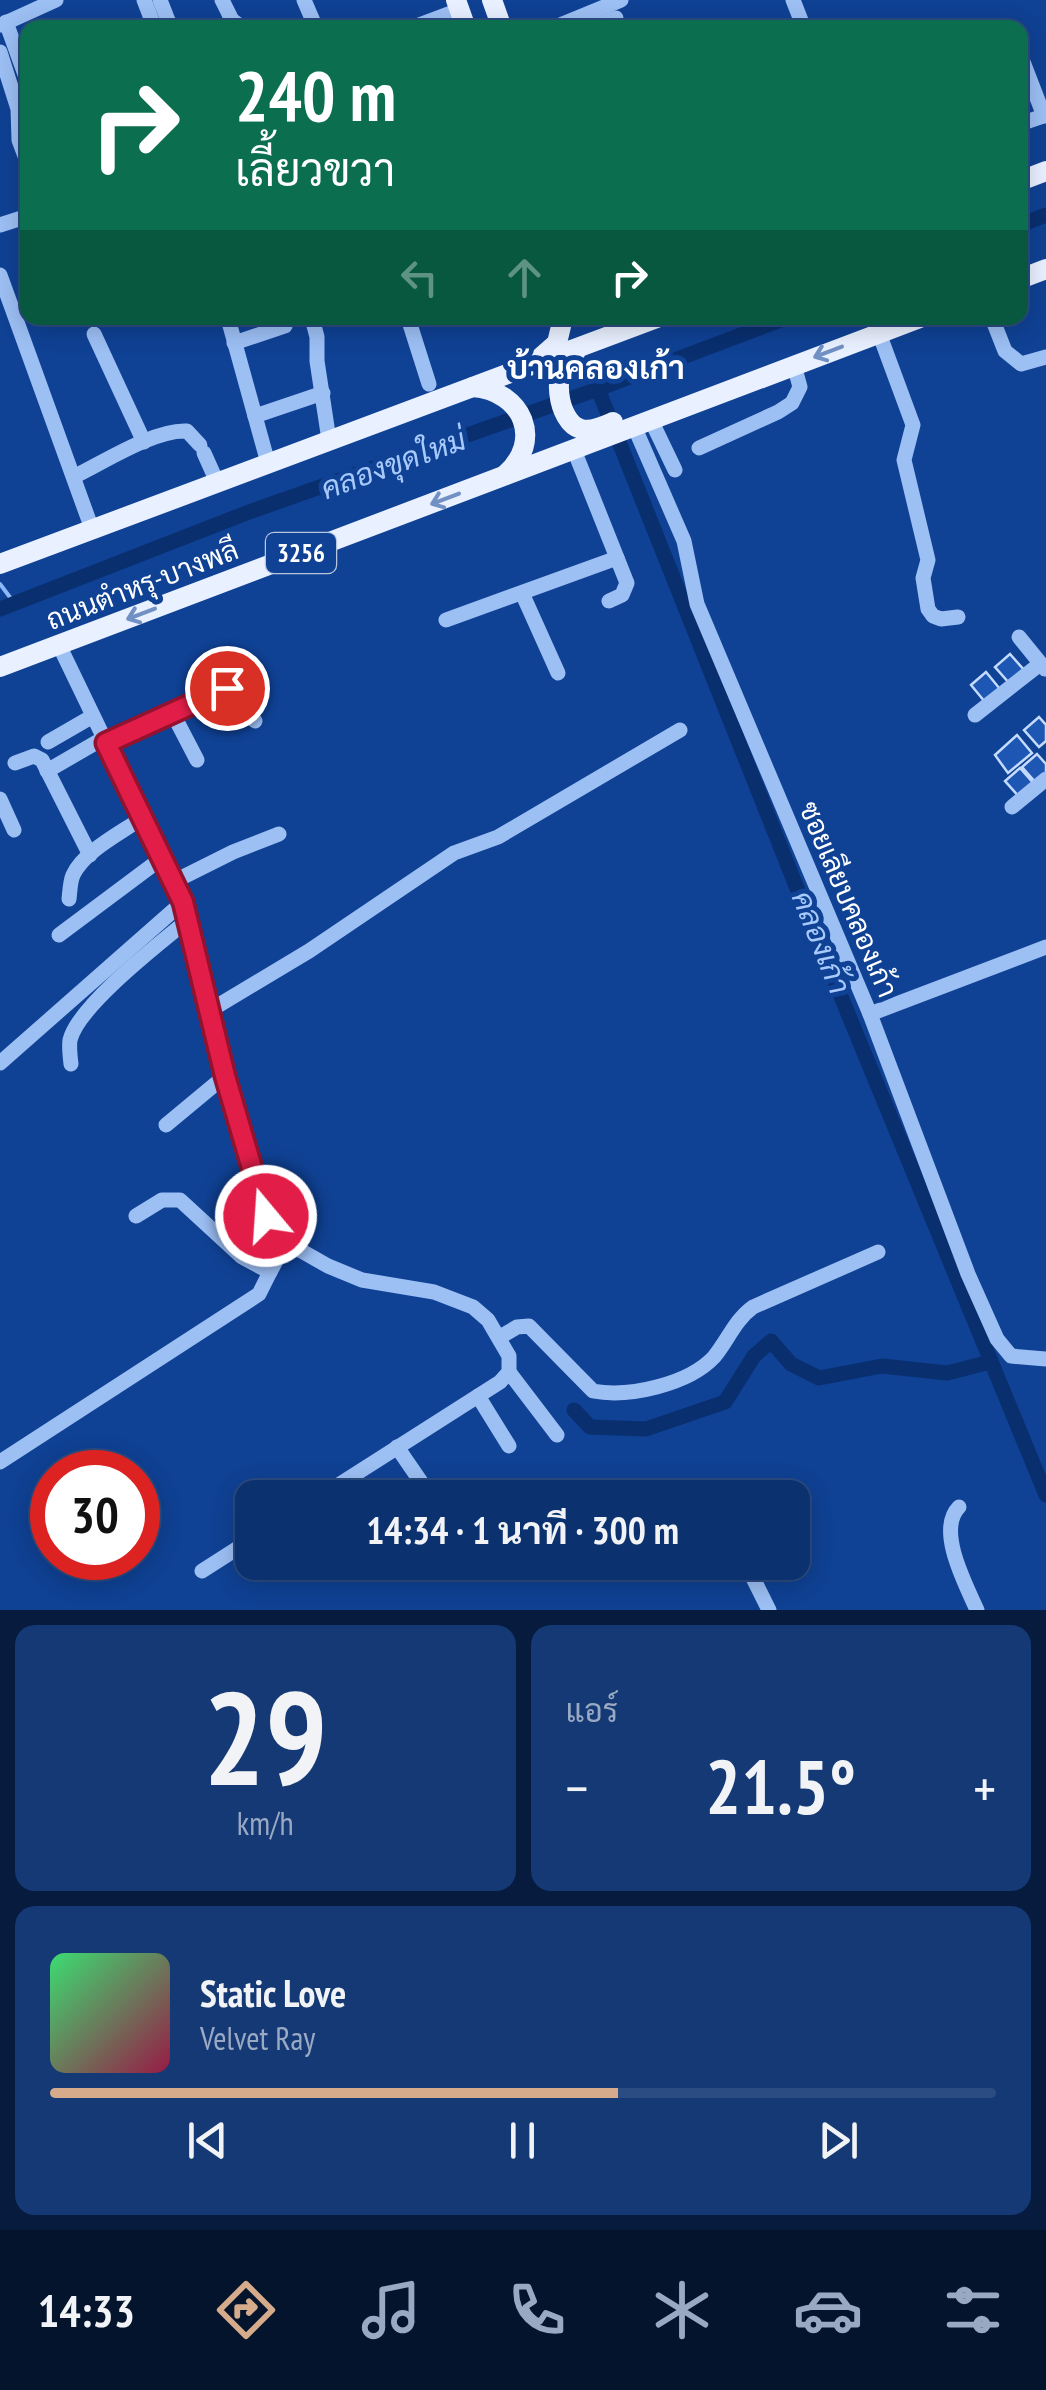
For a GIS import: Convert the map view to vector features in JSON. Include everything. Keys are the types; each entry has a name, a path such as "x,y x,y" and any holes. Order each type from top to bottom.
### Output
{"main road":[{"path":"535,362 557,343 561,325"},
{"path":"1,563 638,325"},
{"path":"599,434 582,430 571,422 560,396 559,372 564,360 652,325"},
{"name":"ถนนตำหรุ-บางพลี","path":"0,667 574,450 599,434 700,402 901,325"},
{"path":"469,387 501,393 517,408 524,440 516,465 504,476"}],"street":[{"path":"20,65 3,24 19,8 56,0"},
{"path":"572,20 620,0"},
{"path":"611,20 616,18"},
{"path":"0,52 18,109 20,143"},
{"path":"1028,81 1045,115"},
{"path":"0,275 4,302 92,529"},
{"path":"229,325 268,463"},
{"path":"314,325 329,440"},
{"path":"410,325 429,384"},
{"path":"995,325 1011,358 1021,364 1046,357"},
{"path":"234,343 284,326"},
{"path":"879,333 913,425 904,460 928,560 923,578 928,608 941,619 958,617"},
{"path":"94,334 144,442"},
{"path":"698,448 792,403 800,387 794,365"},
{"path":"255,416 323,393"},
{"path":"634,424 675,470"},
{"name":"ซอยเลียบคลองเก้า","path":"634,424 684,541 697,604 870,1014 968,1274 997,1340 1011,1356 1046,1358"},
{"path":"74,476 144,442 187,430 202,449 217,482"},
{"path":"574,450 628,583 627,590 609,601"},
{"path":"446,620 617,558"},
{"path":"522,593 558,673"},
{"path":"974,715 1043,667 1019,637"},
{"path":"59,644 183,902 225,1076 272,1228 286,1242 362,1280 452,1297 473,1307 500,1337 510,1356 509,1372 557,1435"},
{"path":"46,770 227,688 233,689 256,722"},
{"path":"172,712 196,760"},
{"path":"48,742 93,716"},
{"path":"208,1011 308,951 454,853 498,837 680,730"},
{"path":"15,763 38,757 90,855"},
{"path":"1012,807 1046,779"},
{"path":"0,799 14,830"},
{"path":"70,899 71,878 90,855 142,818"},
{"path":"175,881 279,834"},
{"path":"59,934 162,858"},
{"path":"0,1063 183,902"},
{"path":"71,1064 70,1042 88,1013 124,974 188,920"},
{"path":"870,1014 1046,947"},
{"path":"166,1125 225,1076"},
{"path":"136,1216 162,1200 180,1200 242,1257 270,1272"},
{"path":"0,1462 259,1294 286,1242"},
{"path":"500,1337 517,1326 528,1326 594,1391 606,1394 655,1386 702,1368 738,1320 753,1307 878,1252"},
{"path":"346,1480 509,1372"},
{"path":"478,1396 509,1446"},
{"path":"397,1447 420,1480"},
{"path":"959,1507 951,1519 954,1554 977,1610"},
{"path":"202,1571 235,1550"},
{"path":"754,1580 769,1610"}],"building":[{"path":"1010,654 1025,671 1010,684 995,667"},
{"path":"986,672 1000,689 985,702 971,685"},
{"path":"1039,717 1046,725 1046,741 1039,747 1024,730"},
{"path":"1017,735 1032,753 1008,773 995,755"},
{"path":"1037,754 1046,764 1046,776 1037,784 1022,767"},
{"path":"1020,768 1035,785 1020,798 1005,781"}],"waterway":[{"name":"คลองขุดใหม่","path":"1028,222 1046,215"},
{"name":"คลองขุดใหม่","path":"0,609 249,512 767,325"},
{"name":"คลองเก้า","path":"598,389 812,926 1046,1495"},
{"path":"0,584 15,604"},
{"path":"574,1410 590,1427 646,1429 725,1402 754,1356 771,1341 791,1364 819,1378 882,1366 947,1373 990,1362"}],"district":[{"name":"บ้านคลองเก้า","path":"596,367"}],"route":[{"path":"227,688 106,743 183,902 225,1076 266,1216"}]}
